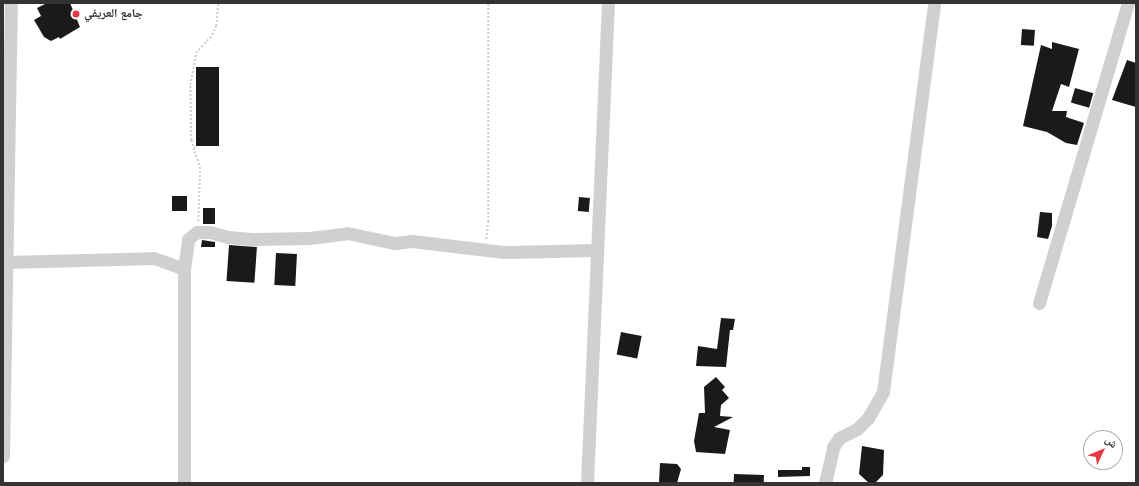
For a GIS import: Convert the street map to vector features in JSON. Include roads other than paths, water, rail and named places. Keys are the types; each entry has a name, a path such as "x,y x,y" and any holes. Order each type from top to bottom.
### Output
{"street":[{"path":"3,456 6,262 5,182 11,3"},
{"path":"587,483 608,3"},
{"path":"825,483 833,447 839,438 857,429 868,418 883,392 934,3"},
{"path":"1040,303 1128,3"},
{"path":"184,483 184,269 188,239 197,232 210,232 249,239 347,233 395,242 412,241 481,251 597,250"},
{"path":"6,262 154,258 184,269"}],"place":[{"name":"جامع العريفي","path":"76,14"}]}
